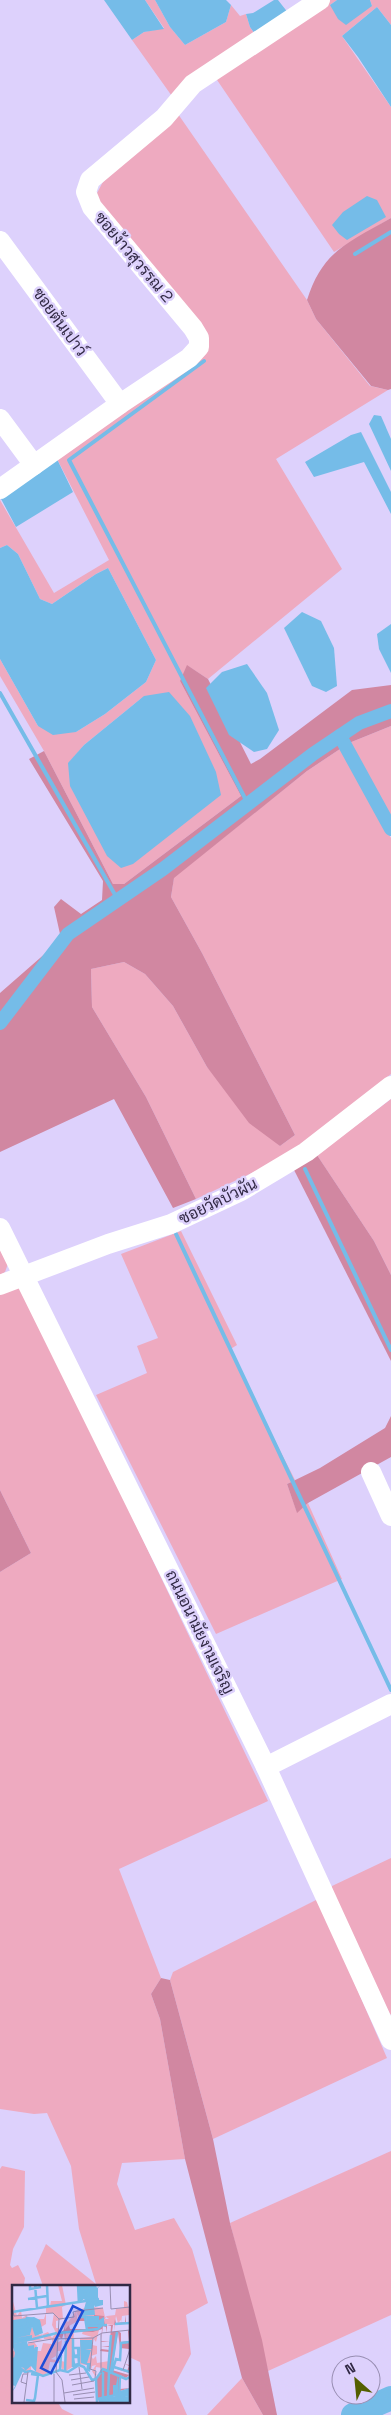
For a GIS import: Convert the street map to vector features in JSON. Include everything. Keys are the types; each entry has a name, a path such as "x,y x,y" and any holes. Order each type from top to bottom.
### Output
{"street":[{"name":"ซอยง้าวสุวรรณ 2","path":"0,488 120,404 190,358 199,347 199,338 193,328 92,207 86,192 90,180 164,118 194,84 320,0"},
{"name":"ซอยตันเปาว์","path":"0,241 120,404"},
{"path":"0,419 34,465"},
{"name":"ซอยวัดบัวผัน","path":"0,1285 108,1244 171,1224 241,1191 306,1152 391,1086"},
{"name":"ถนนอนามัยงามเจริญ","path":"0,1228 266,1767 391,2040"},
{"path":"371,1472 391,1516"},
{"path":"266,1767 391,1704"}],"shaded area":[{"path":"145,0 155,0 170,27 185,45 226,22 231,5 240,16 246,14 250,27 257,37 174,99 132,40 144,32 164,28"},
{"path":"329,0 337,0 330,5 372,6 370,0 391,0 391,25 377,7 342,36 391,107 391,218 334,252 215,77"},
{"path":"178,114 307,300 316,319 370,386 388,390 276,459 342,569 208,679 188,666 180,681 241,796 124,884 113,884 44,751 0,676 0,659 38,726 76,732 105,714 146,682 156,660 108,568 52,604 40,599 18,554 7,545 0,548 0,500 54,593 109,560 56,457 206,352 95,197 107,174","holes":["144,696 68,764 84,745"]},
{"path":"391,218 391,389 388,390 371,386 316,319 307,300 313,283 329,259 350,242"},
{"path":"187,665 208,679 251,764 352,690 391,685 391,726 349,743 307,771 174,878 171,897 202,953 295,1135 280,1146 249,1123 207,1067 173,1006 145,974 124,962 91,969 92,1007 146,1097 196,1199 173,1208 114,1099 0,1152 0,993 48,951 60,934 54,907 61,899 81,914 102,900 103,881 29,759 44,751 113,884 124,884 241,796 180,681"},
{"path":"391,726 391,819 383,824 391,838 391,1074 326,1128 271,1164 196,1199 146,1097 92,1007 91,969 124,962 145,974 173,1006 207,1067 280,1146 295,1135 202,953 171,897 174,877 307,771 349,743"},
{"path":"391,1099 391,1275 374,1241 317,1155"},
{"path":"317,1155 374,1241 391,1275 391,1361 293,1168"},
{"path":"181,1231 237,1345 229,1350 295,1480 287,1484 297,1512 308,1503 342,1579 216,1634 96,1395 147,1373 137,1346 158,1338 121,1254"},
{"path":"0,1244 9,1261 5,1272 0,1275"},
{"path":"20,1283 268,1801 119,1869 161,1978 151,1994 160,2019 185,2159 122,2163 117,2184 135,2230 174,2218 192,2249 208,2303 186,2315 191,2354 174,2386 187,2415 148,2415 140,2362 130,2357 130,2285 43,2285 36,2266 46,2244 96,2284 79,2229 71,2166 47,2113 34,2114 0,2109 0,1572 31,1553 0,1490 0,1292"},
{"path":"391,1416 391,1457 308,1503 297,1513 287,1484 320,1468 385,1428"},
{"path":"0,1490 31,1553 0,1572"},
{"path":"391,1858 391,2014 390,2015 332,1886"},
{"path":"318,1899 387,2058 213,2139 170,1980 173,1972"},
{"path":"161,1978 170,1980 213,2139 230,2223 262,2340 277,2415 263,2415 242,2378 185,2159 160,2019 151,1994"},
{"path":"391,2151 391,2315 268,2371 230,2223"},
{"path":"2,2166 25,2171 24,2227 13,2249 10,2265 12,2268 18,2265 25,2278 24,2284 27,2285 12,2285 12,2402 58,2402 62,2409 74,2415 0,2415 0,2169"},
{"path":"242,2378 263,2415 207,2415"}],"water":[{"path":"104,0 145,0 164,29 144,32 132,40"},
{"path":"155,0 226,0 231,5 226,22 185,45 170,27"},
{"path":"274,0 278,0 289,14 257,37 250,27 246,14 253,13"},
{"path":"337,0 370,0 372,6 346,25 338,19 330,5"},
{"path":"377,7 391,25 391,107 342,36"},
{"path":"367,196 377,200 386,217 347,240 332,225 343,212"},
{"path":"374,415 381,416 391,439 391,471 369,424"},
{"path":"361,432 391,492 391,514 364,462 314,477 305,462 351,435"},
{"path":"56,457 73,492 16,527 0,497"},
{"path":"7,545 18,554 40,599 52,604 108,568 156,660 146,682 105,714 76,732 53,735 38,726 0,659 0,548"},
{"path":"302,612 321,621 334,648 337,686 326,692 312,686 284,628"},
{"path":"391,624 391,673 379,649 377,634"},
{"path":"247,664 267,693 279,730 267,749 254,752 229,735 206,688 222,672"},
{"path":"169,692 190,716 216,772 221,795 133,864 121,868 107,856 70,786 68,763 84,745 144,696"}],"waterway":[{"path":"355,254 391,232"},
{"path":"204,361 69,460 248,804"},
{"path":"0,693 118,900"},
{"path":"0,1023 68,934 163,869 313,754 359,723 391,711"},
{"path":"340,736 391,829"},
{"path":"305,1169 391,1350"},
{"path":"176,1234 391,1690"},
{"path":"353,2415 391,2398"}]}
